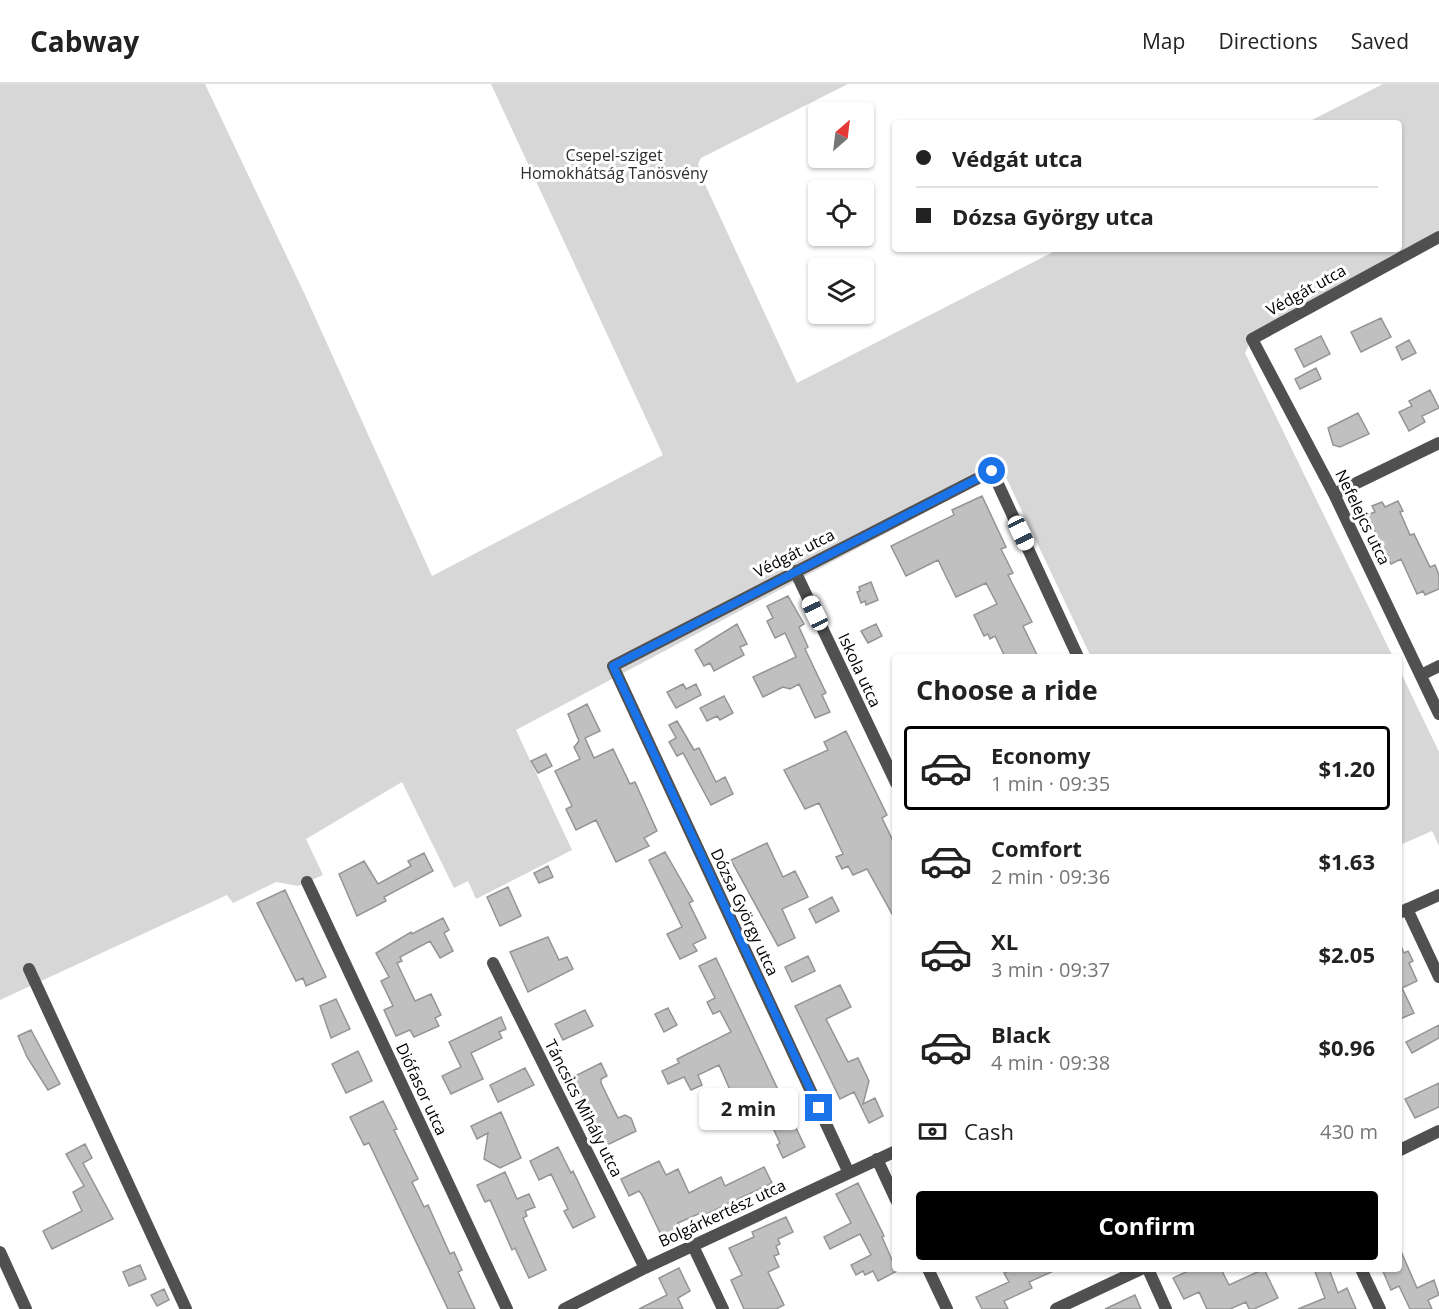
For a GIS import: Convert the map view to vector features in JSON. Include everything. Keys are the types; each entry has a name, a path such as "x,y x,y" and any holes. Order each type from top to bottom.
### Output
{"street":[{"name":"Védgát utca","path":"1252,339 1439,237"},
{"name":"Nefelejcs utca","path":"1252,339 1334,494 1439,714"},
{"path":"1334,494 1439,442"},
{"name":"Védgát utca","path":"613,666 992,471 1077,654"},
{"name":"Iskola utca","path":"795,571 892,775"},
{"name":"Dózsa György utca","path":"613,666 848,1172"},
{"path":"1421,675 1439,666"},
{"name":"Diófasor utca","path":"307,882 507,1309"},
{"path":"1439,895 1403,911 1439,977"},
{"name":"Táncsics Mihály utca","path":"493,963 645,1268"},
{"path":"29,969 186,1309"},
{"path":"1402,1149 1439,1131"},
{"name":"Bolgárkertész utca","path":"564,1309 645,1268 892,1153"},
{"path":"877,1159 892,1191"},
{"path":"693,1246 723,1309"},
{"path":"0,1252 26,1309"},
{"path":"929,1272 947,1309"},
{"path":"1056,1309 1135,1272"},
{"path":"1149,1272 1166,1309"},
{"path":"1362,1272 1380,1309"}],"green space":[{"name":"Csepel-sziget Homokhátság Tanösvény","path":"0,84 205,84 306,297 432,576 663,455 491,84 848,84 808,102 808,104 701,158 698,164 703,180 797,383 1053,252 1402,252 1402,120 1312,120 1383,84 1439,84 1439,237 1252,338 1245,353 1392,654 1090,654 1003,471 516,730 572,850 476,899 468,881 454,888 402,782 306,839 323,875 298,886 276,882 233,903 227,895 0,1000"},
{"path":"1402,675 1439,752 1439,846 1432,831 1402,844"}],"building":[{"path":"1381,318 1391,337 1361,352 1351,332"},
{"path":"1321,336 1330,354 1304,367 1295,349"},
{"path":"1409,340 1416,353 1402,360 1396,347"},
{"path":"1316,368 1321,379 1300,389 1295,379"},
{"path":"1430,390 1439,408 1422,416 1425,422 1409,431 1399,412 1412,406 1409,401"},
{"path":"1358,413 1369,434 1340,447 1333,445 1328,428"},
{"path":"982,496 1006,547 1001,549 1013,573 1008,575 1032,622 1023,626 1037,654 1004,654 995,636 990,639 988,634 984,636 974,615 997,604 986,583 956,597 938,560 906,576 891,546 954,515 952,510"},
{"path":"1398,501 1410,535 1414,534 1430,567 1435,565 1439,575 1439,589 1425,595 1423,591 1417,594 1401,559 1391,564 1367,515 1375,512 1372,506 1382,502 1385,507"},
{"path":"871,582 878,600 866,605 865,601 861,603 857,592 860,591 859,587"},
{"path":"788,596 804,624 799,627 808,647 805,649 826,693 822,695 830,712 815,718 799,684 790,689 783,687 763,697 753,677 796,657 785,633 775,638 767,621 773,618 767,606"},
{"path":"737,624 747,644 740,647 744,655 714,671 710,663 704,666 695,650"},
{"path":"876,624 882,636 868,643 861,631"},
{"path":"683,684 686,689 696,684 701,695 676,708 667,692"},
{"path":"724,696 733,713 720,720 717,716 707,721 700,708"},
{"path":"587,704 600,731 585,738 594,758 613,749 630,784 635,782 657,831 644,838 649,846 616,862 596,820 576,830 566,809 572,806 555,771 580,759 574,747 579,741 568,714"},
{"path":"677,721 694,750 699,748 716,782 725,777 733,794 711,805 683,753 677,756 669,742 676,738 669,725"},
{"path":"846,731 887,815 882,818 892,839 892,914 867,869 853,875 848,866 842,869 836,857 843,854 819,803 805,809 784,770 828,750 824,742"},
{"path":"546,754 552,766 538,773 531,761"},
{"path":"767,843 783,877 795,871 808,897 782,909 795,938 778,946 731,860"},
{"path":"665,852 693,901 689,903 706,938 693,944 697,951 680,959 667,934 682,927 649,860"},
{"path":"424,853 433,871 384,897 386,901 357,916 339,874 364,861 378,884 411,866 408,861"},
{"path":"548,866 553,877 539,883 534,873"},
{"path":"508,887 521,916 500,926 487,897"},
{"path":"285,890 326,977 306,986 303,978 296,981 257,903"},
{"path":"832,897 839,911 816,923 809,909"},
{"path":"443,918 449,930 444,933 453,951 440,958 430,941 400,957 402,961 397,963 415,1001 431,994 441,1015 435,1018 439,1026 414,1037 410,1030 396,1036 384,1010 393,1006 381,981 389,977 376,953 411,932 412,934"},
{"path":"548,937 559,960 567,957 573,969 528,992 510,952"},
{"path":"1402,948 1404,953 1408,951 1413,961 1409,963 1417,981 1402,988"},
{"path":"808,956 815,971 792,982 785,967"},
{"path":"716,958 805,1147 783,1158 777,1145 780,1143 757,1094 753,1091 734,1099 719,1065 698,1075 702,1085 691,1090 684,1077 668,1084 662,1071 679,1063 677,1059 731,1032 720,1011 713,1014 707,1002 715,998 699,966"},
{"path":"840,985 851,1007 826,1019 848,1062 858,1058 869,1081 863,1104 875,1098 883,1116 869,1123 854,1092 840,1099 795,1006"},
{"path":"1402,988 1414,1013 1402,1018"},
{"path":"336,999 350,1029 331,1038 320,1006"},
{"path":"668,1008 677,1025 664,1032 655,1014"},
{"path":"585,1010 593,1026 563,1040 555,1024"},
{"path":"501,1017 506,1029 499,1032 502,1038 471,1053 483,1079 451,1094 442,1076 461,1067 449,1042"},
{"path":"1439,1025 1439,1038 1412,1053 1406,1042"},
{"path":"31,1030 60,1084 48,1090 27,1057 18,1036"},
{"path":"358,1051 372,1081 346,1093 332,1064"},
{"path":"601,1063 607,1076 601,1079 601,1083 618,1118 625,1115 631,1118 636,1131 607,1145 571,1078"},
{"path":"525,1068 534,1085 498,1102 490,1085"},
{"path":"1439,1083 1439,1107 1415,1118 1405,1099"},
{"path":"383,1101 397,1129 394,1130 418,1179 412,1182 424,1207 428,1205 450,1254 454,1252 462,1270 458,1272 475,1309 448,1309 369,1143 364,1145 350,1117"},
{"path":"501,1112 521,1158 500,1168 484,1159 488,1133 477,1139 471,1126"},
{"path":"85,1144 92,1158 83,1163 113,1219 52,1249 43,1231 82,1211 73,1192 84,1186 66,1154"},
{"path":"558,1147 571,1173 573,1171 595,1217 573,1228 564,1211 568,1209 551,1174 539,1180 530,1161"},
{"path":"659,1161 666,1175 678,1169 689,1193 721,1177 725,1186 764,1167 772,1183 705,1215 698,1214 678,1223 680,1228 662,1237 642,1195 639,1191 629,1196 621,1179"},
{"path":"505,1172 517,1199 529,1194 535,1207 525,1211 527,1216 523,1218 546,1270 529,1278 515,1248 512,1250 490,1200 485,1202 477,1185"},
{"path":"858,1183 884,1236 882,1237 892,1260 892,1272 895,1272 878,1281 873,1271 865,1275 863,1271 856,1275 851,1265 871,1255 860,1234 830,1249 824,1237 851,1223 836,1194"},
{"path":"786,1217 793,1232 778,1239 780,1244 776,1246 779,1254 774,1256 779,1267 768,1272 784,1305 776,1309 744,1309 731,1280 742,1275 729,1248 754,1237 752,1232"},
{"path":"1402,1254 1417,1288 1434,1280 1439,1295 1428,1300 1432,1309 1410,1309 1399,1286 1391,1290 1383,1272 1402,1272"},
{"path":"140,1265 146,1279 129,1286 123,1272"},
{"path":"679,1268 690,1291 678,1298 683,1309 639,1309 667,1295 659,1278"},
{"path":"1051,1272 1029,1282 1032,1288 1004,1301 1008,1309 982,1309 976,1297 1009,1282 1004,1273"},
{"path":"1186,1272 1222,1272 1229,1285 1257,1272 1265,1272 1278,1298 1254,1309 1249,1309 1246,1302 1230,1309 1207,1309 1199,1292 1184,1299 1173,1278"},
{"path":"1315,1272 1330,1272 1338,1293 1347,1288 1356,1309 1298,1309 1325,1298"},
{"path":"164,1289 169,1300 157,1306 151,1295"},
{"path":"1135,1295 1141,1309 1105,1309"}],"route":[{"path":"819,1108 613,666 992,471"}]}
